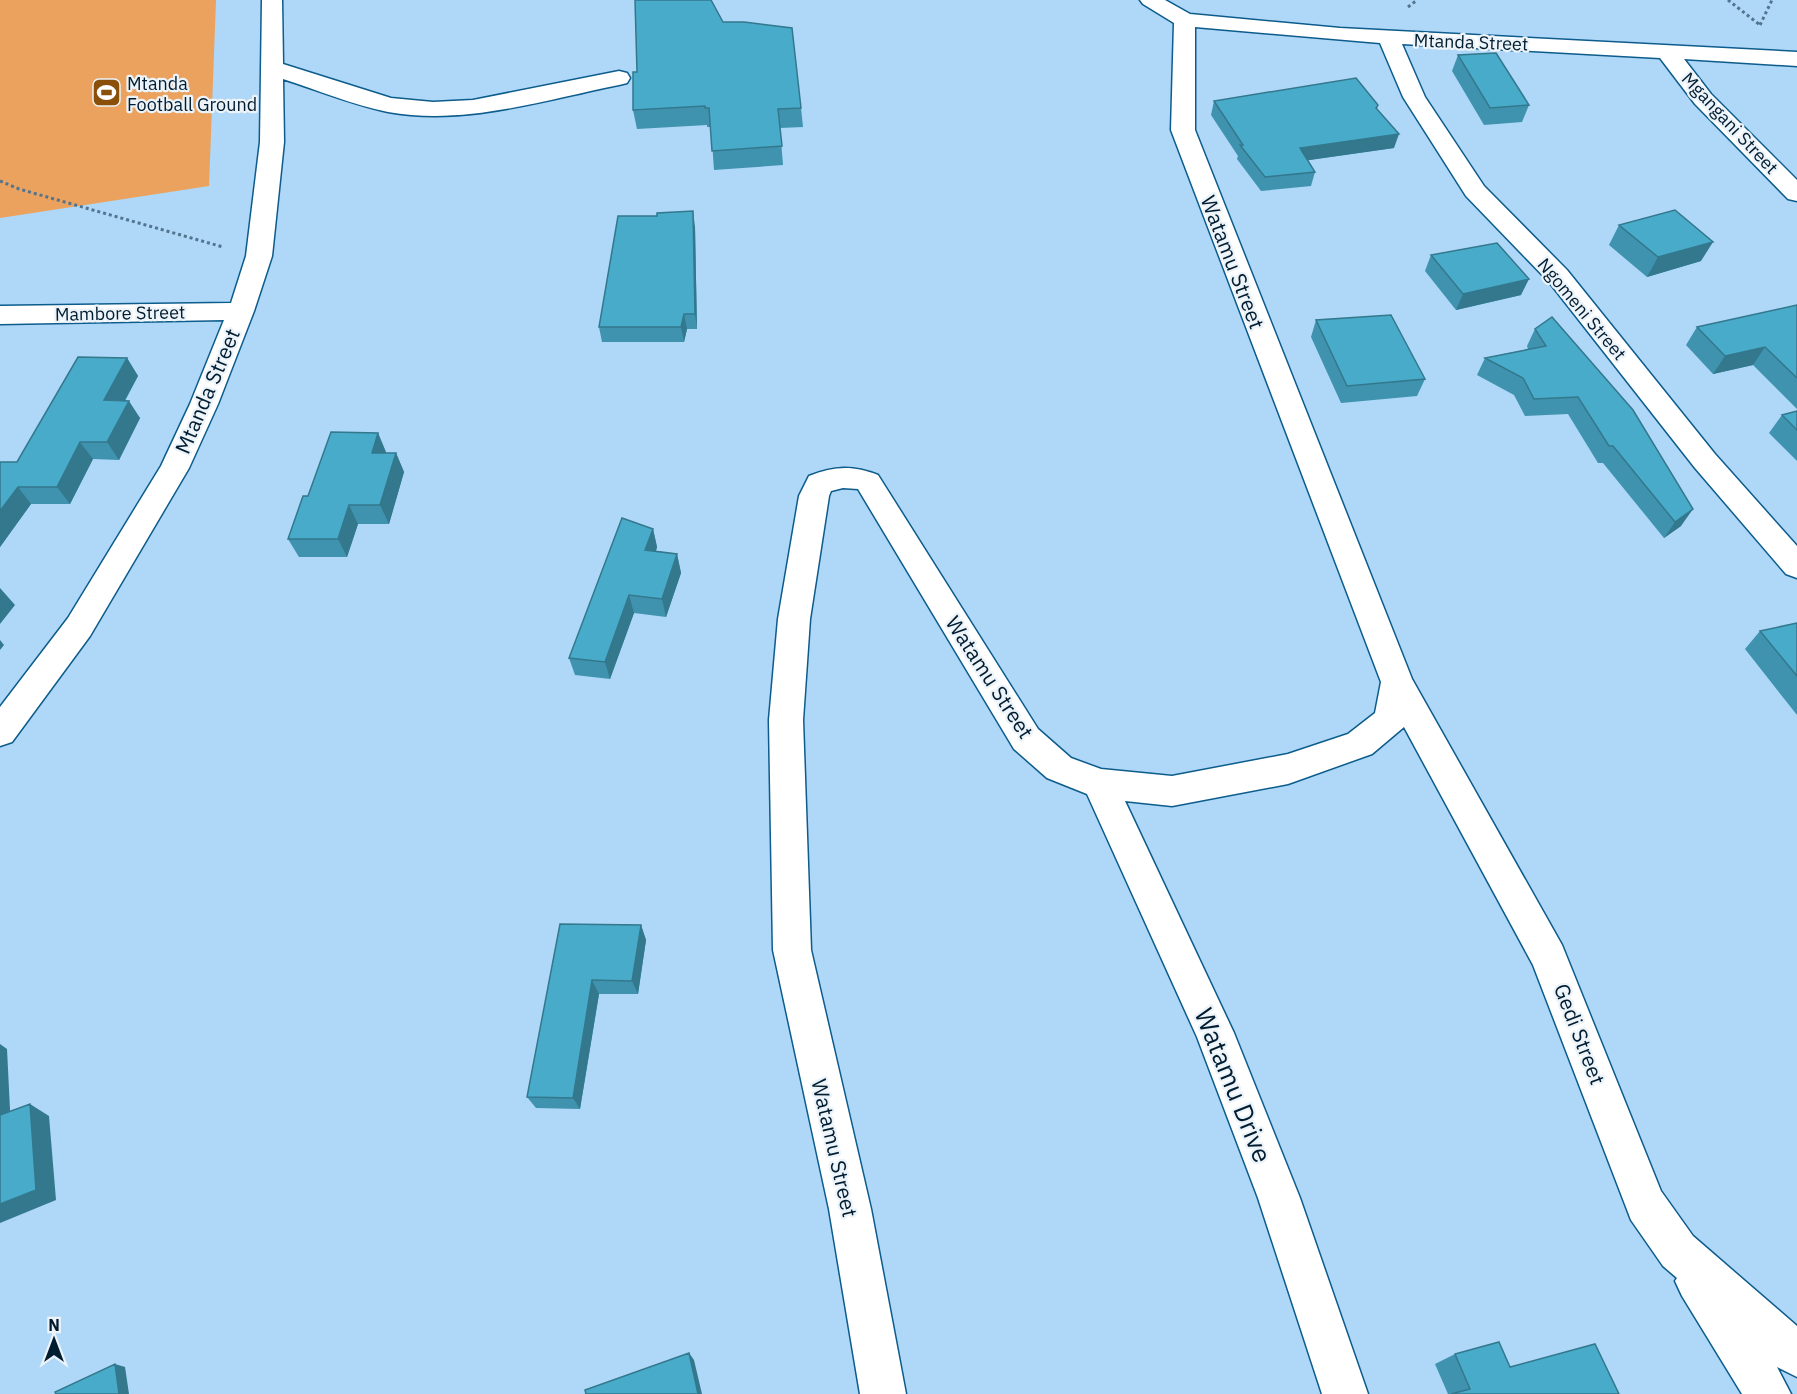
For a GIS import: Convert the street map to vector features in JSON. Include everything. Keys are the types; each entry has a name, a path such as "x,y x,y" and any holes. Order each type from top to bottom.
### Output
{"street":[{"name":"Mtanda Street","path":"0,732 79,627 176,468 241,311 259,256 272,142 272,0"},
{"name":"Mtanda Street","path":"1150,0 1185,20 1389,39 1665,50 1797,59"},
{"name":"Watamu Street","path":"883,1394 850,1209 792,950 786,720 794,619 814,496 819,484 835,477 857,477 868,482 1026,738 1059,768 1100,784 1173,791 1288,770 1360,744 1391,720 1397,682 1183,130 1185,20"},
{"name":"Ngomeni Street","path":"1389,39 1429,123 1475,191 1558,276 1705,460 1797,566"},
{"name":"Mgangani Street","path":"1665,50 1703,99 1797,194"},
{"path":"272,68 389,105 433,109 473,107 619,78"},
{"name":"Mambore Street","path":"0,315 241,311"},
{"name":"Gedi Street","path":"1397,682 1549,957 1646,1205 1678,1251 1797,1355"},
{"name":"Watamu Drive","path":"1100,784 1215,1033 1279,1198 1345,1394"},
{"path":"1678,1251 1768,1394"}],"path":[{"path":"1760,25 1772,0"},
{"path":"0,181 19,189 150,228 259,256"}],"shaded area":[{"name":"Mtanda Football Ground","path":"0,0 216,0 209,186 0,218"}],"building":[{"path":"635,0 711,0 723,22 744,22 792,28 801,108 778,109 782,146 712,151 709,108 705,106 633,110 633,72 637,72"},
{"path":"1496,53 1529,105 1490,108 1458,55"},
{"path":"1356,78 1378,105 1376,108 1399,134 1300,148 1315,172 1265,177 1240,145 1243,145 1214,101"},
{"path":"1675,210 1713,242 1658,257 1619,225"},
{"path":"693,211 695,314 684,314 681,327 599,327 618,216 657,216 657,213"},
{"path":"1497,243 1529,279 1463,294 1431,255"},
{"path":"1797,305 1797,378 1765,347 1725,356 1697,327"},
{"path":"1391,315 1425,379 1347,386 1316,320"},
{"path":"1552,317 1633,410 1693,509 1675,522 1613,446 1609,446 1578,397 1534,399 1523,378 1485,358 1546,346 1535,329"},
{"path":"78,357 127,358 104,400 129,401 107,442 80,442 57,487 18,487 0,511 0,462 17,462"},
{"path":"1797,411 1797,430 1782,415"},
{"path":"331,432 378,433 372,453 396,453 380,505 349,505 338,539 288,539 303,496 308,496"},
{"path":"622,518 653,529 645,550 677,554 662,599 629,595 605,662 569,658"},
{"path":"1797,623 1797,676 1760,631"},
{"path":"560,924 641,925 632,981 592,980 573,1098 527,1097"},
{"path":"30,1104 36,1190 0,1204 0,1115"},
{"path":"1499,1342 1510,1367 1595,1344 1619,1394 1451,1394 1470,1389 1455,1354"},
{"path":"689,1353 698,1394 586,1394 585,1390"},
{"path":"115,1364 119,1394 56,1394 55,1392"}],"place":[{"name":"Mtanda Football Ground","path":"106,93"}]}
